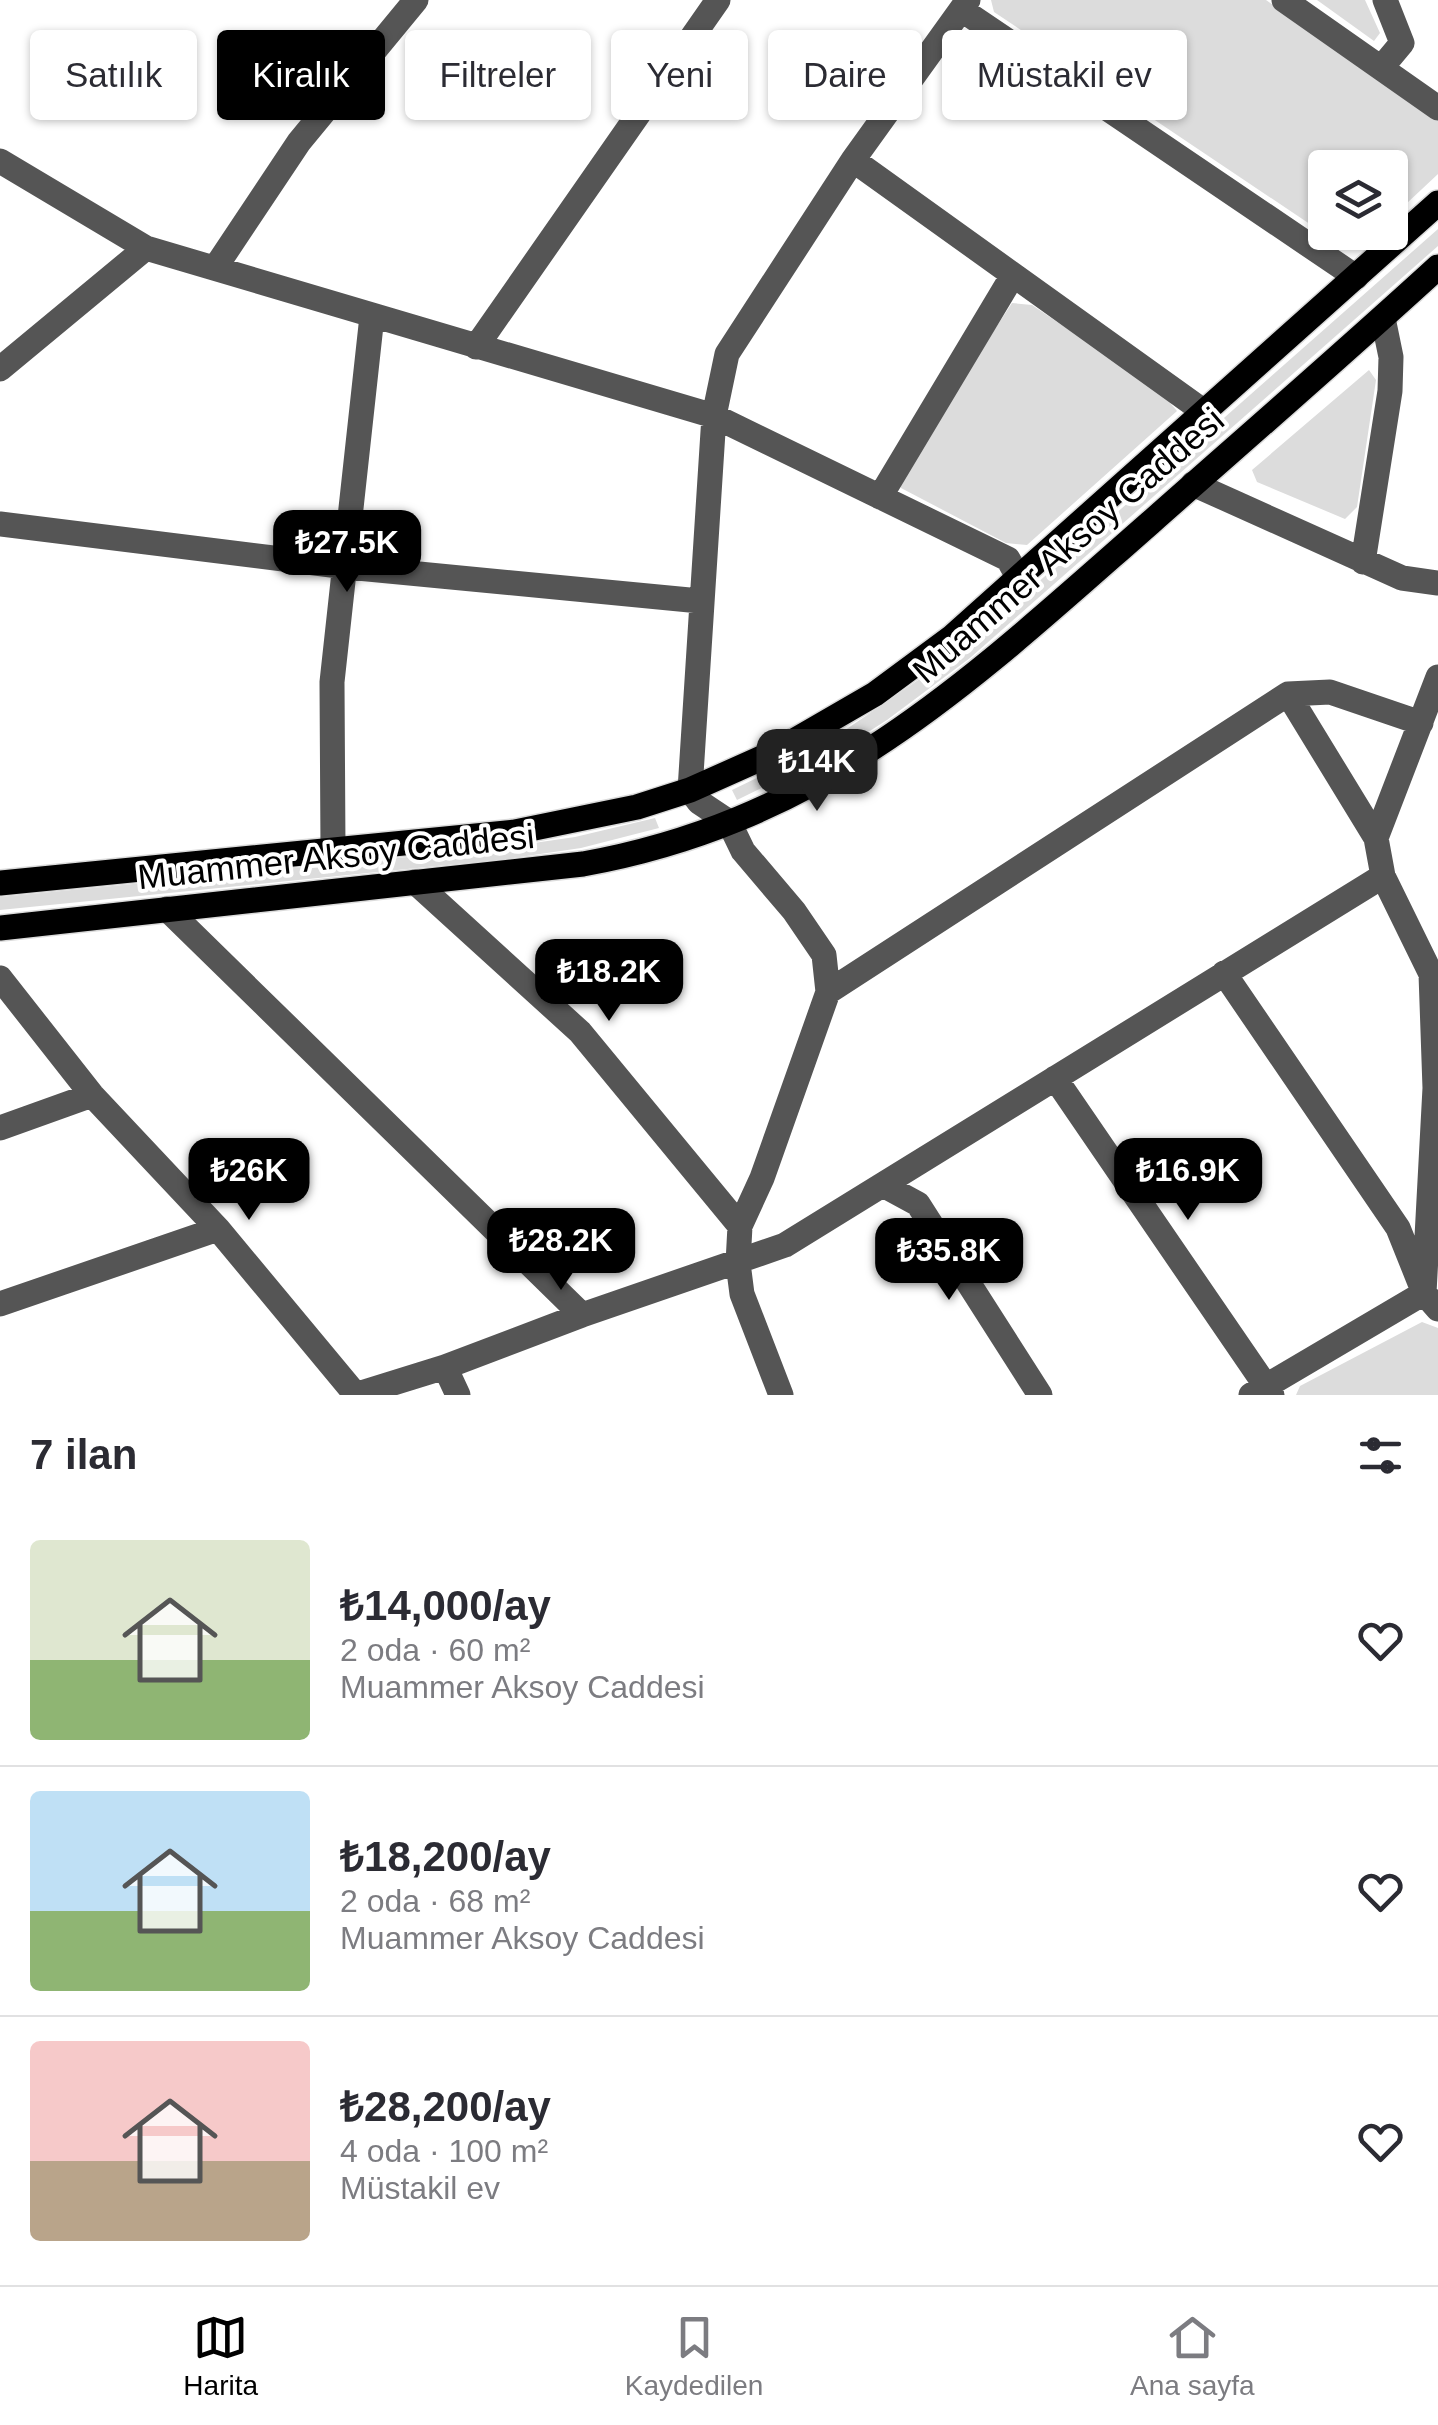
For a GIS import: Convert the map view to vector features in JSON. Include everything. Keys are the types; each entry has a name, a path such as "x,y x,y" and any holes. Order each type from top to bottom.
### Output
{"main road":[{"path":"0,882 554,827 637,808 690,790 773,752 874,694 952,637 1438,203"},
{"name":"Muammer Aksoy Caddesi","path":"0,928 616,858 729,822 805,789 902,731 957,690 1438,268"}],"street":[{"path":"215,268 299,142 416,0"},
{"path":"476,347 718,0"},
{"path":"1284,0 1438,108"},
{"path":"1382,67 1402,43 1384,0"},
{"path":"781,1395 742,1294 738,1263 740,1226 762,1178 828,992 824,955 794,911 743,851 729,822 699,802 690,790 714,416 727,354 853,160 965,5 1356,277"},
{"path":"853,160 1203,411"},
{"path":"0,162 146,248 714,416 1008,559 1018,577"},
{"path":"0,370 146,248"},
{"path":"880,497 1013,275"},
{"path":"333,849 332,682 348,567 372,316"},
{"path":"1363,562 1390,391 1391,358 1383,318"},
{"path":"1194,484 1402,578 1438,584"},
{"path":"0,524 348,567 700,602"},
{"path":"1376,838 1438,677"},
{"path":"828,992 1288,694 1330,692 1421,723"},
{"path":"1288,694 1376,838 1382,876 1432,974 1437,1089 1431,1301"},
{"path":"0,978 92,1095 218,1228 355,1395 445,1367 785,1245 1382,876"},
{"path":"416,882 580,1032 740,1226"},
{"path":"167,908 582,1315"},
{"path":"1224,974 1398,1228 1431,1301"},
{"path":"1055,1078 1264,1392 1431,1301"},
{"path":"0,1128 92,1095"},
{"path":"882,1185 918,1204 1040,1395"},
{"path":"0,1304 218,1228"},
{"path":"445,1367 458,1395"}],"shaded area":[{"path":"991,0 1266,0 1438,119 1438,174 1408,202 1408,150 1308,150 1308,223 1155,120 1187,120 1187,30 1021,30 994,12"},
{"path":"1317,0 1365,0 1380,33 1374,41"},
{"path":"1438,229 1438,246 970,658 843,748 737,800 732,790 819,748 959,652"},
{"path":"1012,303 1032,305 1160,391 1177,411 1027,545 1006,543 901,488 899,475"},
{"path":"1369,370 1376,380 1357,507 1345,519 1257,482 1252,470"},
{"path":"655,818 659,828 581,848 506,859 0,910 0,897 500,848 575,837"},
{"path":"1422,1322 1438,1328 1438,1395 1296,1395 1300,1386"}]}
